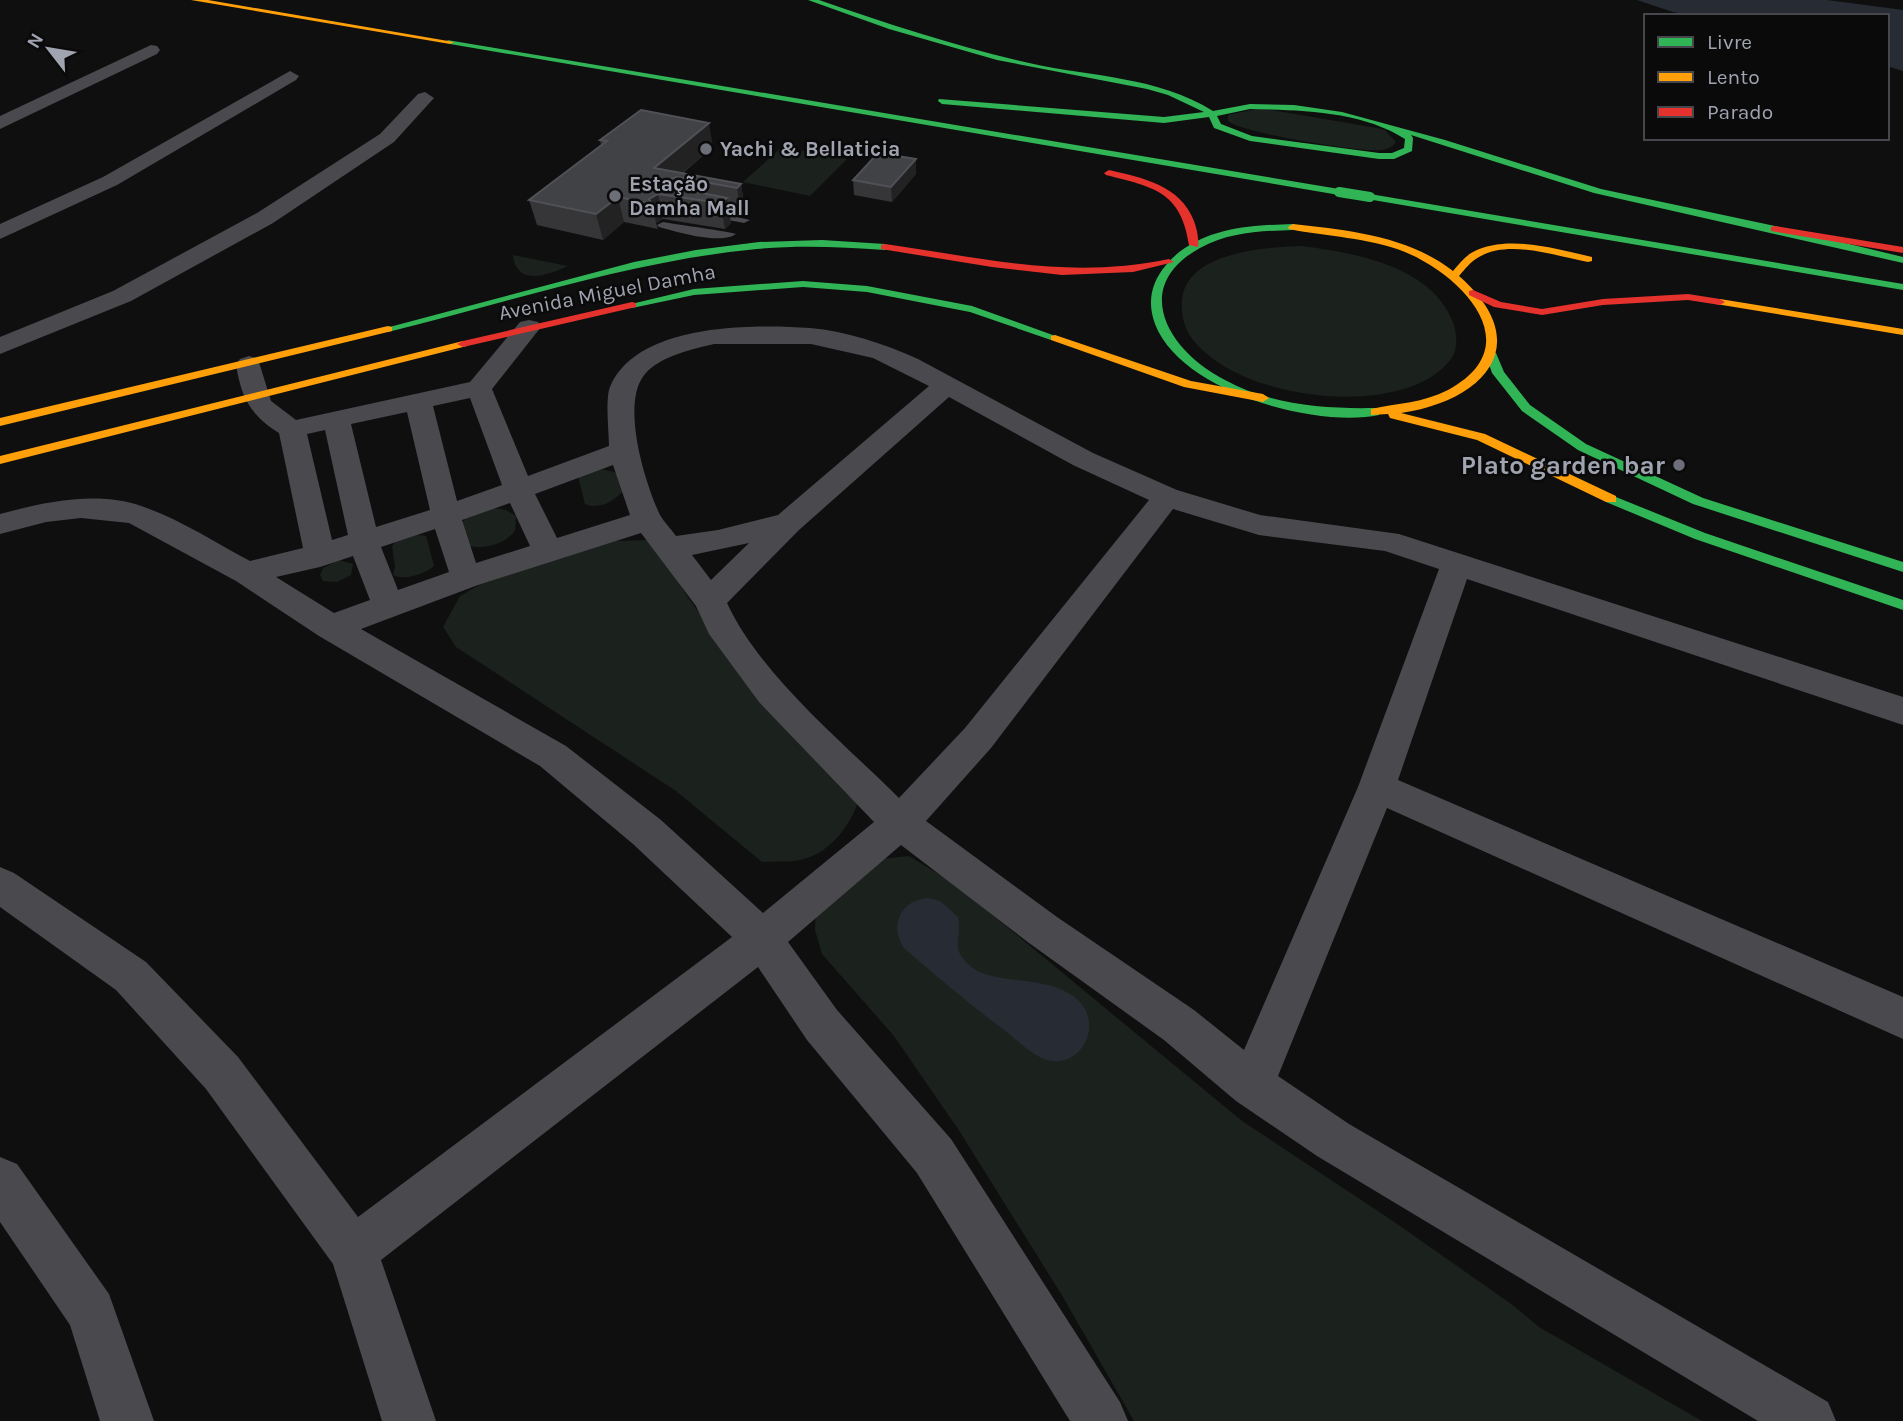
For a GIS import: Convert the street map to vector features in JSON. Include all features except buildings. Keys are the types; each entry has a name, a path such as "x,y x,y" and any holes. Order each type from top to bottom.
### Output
{"main road":[{"path":"195,0 756,89 1058,161"},
{"path":"241,0 1903,287"},
{"path":"813,0 874,23 966,50 1078,76 1214,95 1392,127 1504,165 1601,192 1903,260"},
{"path":"1149,88 1188,98 1212,114 1217,125 1231,133 1394,156"},
{"path":"756,89 857,94"},
{"path":"927,100 1164,120 1212,114 1227,106 1265,104"},
{"path":"1356,192 1394,156 1409,149 1412,144 1409,138 1392,127"},
{"path":"1332,149 1356,192 1392,245"},
{"path":"1096,170 1134,179 1177,199 1191,219 1194,245"},
{"path":"1356,192 1903,275"},
{"path":"1293,227 1324,215"},
{"path":"1498,349 1485,369 1463,389 1430,403 1382,412 1340,413 1263,398 1204,372 1176,350 1159,327 1152,303 1156,281 1170,262 1194,245 1225,234 1262,228 1293,227 1342,232 1392,245 1415,254 1454,276 1473,293 1492,322 1498,349 1498,373 1526,408 1582,447 1698,501 1903,567"},
{"path":"1760,227 1903,250"},
{"name":"Avenida Miguel Damha","path":"0,460 529,327 779,243 818,243 918,251 1051,272 1104,276 1140,271 1170,262"},
{"path":"1454,276 1480,251 1497,249 1604,261"},
{"name":"Avenida Miguel Damha","path":"0,422 249,364 686,274 906,295 972,309 1188,384 1263,398"},
{"path":"1767,281 1903,297"},
{"path":"1473,293 1498,305 1542,312 1603,302 1688,298 1903,332"},
{"path":"1542,327 1586,306"},
{"path":"1382,412 1481,437 1602,495 1700,536 1903,605"}],"street":[{"path":"0,102 7,120 151,51"},
{"path":"0,232 110,181 290,76"},
{"path":"0,346 122,296 265,218 387,138 425,98"},
{"path":"249,364 254,395 264,412 292,429 479,388 529,327"},
{"path":"1809,1421 1333,1140 1252,1085 1179,1025 1044,930 900,823 771,693 721,625 709,601 658,534 623,451 622,390 636,367 681,344 697,340 761,334 811,336 848,342 881,352 1083,459 1167,497 1259,525 1388,541 1903,711"},
{"path":"709,601 788,523 946,385"},
{"path":"479,388 519,490 548,551"},
{"path":"419,403 422,426 455,549 467,577"},
{"path":"335,420 370,563 389,606"},
{"path":"292,429 320,556"},
{"path":"247,573 366,542 623,451"},
{"path":"353,1251 762,939 900,823 978,738 1167,497"},
{"path":"0,524 46,512 80,508 135,514 247,573 331,627 553,755 647,832 762,939 822,1025 934,1156 1101,1421"},
{"path":"331,627 467,577 548,551 658,534 718,541 788,523"},
{"path":"1252,1085 1377,787 1457,563"},
{"path":"1377,787 1903,1018"},
{"path":"0,886 131,976 222,1073 353,1251 409,1421"},
{"path":"0,1181 91,1312 127,1421"}],"lane":[{"path":"667,221 715,236 739,224 695,210"}],"shaded area":[{"path":"1637,0 1827,0 1903,10 1903,71 1889,67 1889,14 1673,12"},
{"path":"1260,108 1385,130 1396,142 1390,148 1382,150 1351,148 1255,131 1228,121 1228,115"},
{"path":"782,147 847,159 810,196 743,182"},
{"path":"1302,246 1344,253 1388,265 1426,286 1441,301 1454,325 1456,346 1453,356 1443,368 1426,380 1396,391 1353,397 1277,388 1253,380 1209,356 1187,331 1182,311 1187,285 1197,272 1212,262 1249,251"},
{"path":"513,255 568,266 542,275 526,275 515,265"},
{"path":"601,469 618,473 624,490 606,503 590,506 585,504 578,476"},
{"path":"492,508 506,510 516,516 515,531 494,545 468,546 460,525 465,519"},
{"path":"418,535 426,536 434,566 414,576 393,575 395,566 392,546 396,541"},
{"path":"651,540 687,596 762,701 858,802 839,836 816,854 796,861 762,862 676,791 456,647 443,627 460,596 481,584 614,541"},
{"path":"339,560 353,564 351,575 337,582 323,581 320,575 323,568"},
{"path":"909,856 955,884 1242,1121 1393,1221 1514,1306 1539,1327 1702,1421 1134,1421 1063,1297 960,1132 894,1036 822,954 815,930 816,903 870,860"},
{"path":"928,898 940,901 958,917 959,951 977,971 1000,978 1048,985 1070,994 1081,1004 1088,1015 1089,1028 1081,1050 1060,1061 1037,1056 904,948 897,932 900,916 910,904"}],"traffic: fast":[{"path":"812,0 919,36 1000,58 1050,70 1148,86 1193,102 1212,114"},
{"path":"450,42 1339,192"},
{"path":"942,101 1164,120 1212,114"},
{"path":"1392,127 1409,138 1409,149 1394,156 1379,156 1250,138 1217,126 1212,114 1250,106 1294,107 1342,115 1392,127 1598,191 1775,229"},
{"path":"1339,192 1370,197"},
{"path":"1370,197 1903,287"},
{"path":"1293,227 1249,229 1224,234 1197,245 1177,259 1163,275 1156,293 1157,312 1164,332 1179,352 1201,371 1240,392 1308,409 1375,412"},
{"path":"1760,227 1903,260"},
{"path":"388,329 571,280 696,253 759,245 822,243 885,247"},
{"path":"632,305 694,292 803,284 867,289 972,309 1055,338"},
{"path":"1492,355 1498,373 1526,408 1582,447 1698,501 1903,567"},
{"path":"1611,499 1700,536 1903,605"}],"traffic: slow":[{"path":"195,0 450,42"},
{"path":"1293,227 1375,240 1422,256 1460,282 1479,303 1490,322 1493,340 1490,356 1469,382 1435,400 1407,408 1375,412"},
{"path":"1454,276 1478,253 1504,247 1533,249 1588,259"},
{"path":"1720,302 1903,332"},
{"path":"0,422 388,329"},
{"path":"1055,338 1188,384 1263,398"},
{"path":"0,460 463,344"},
{"path":"1394,415 1481,437 1611,499"}],"traffic: jam":[{"path":"1109,173 1155,186 1177,201 1186,213 1194,245"},
{"path":"1775,229 1903,250"},
{"path":"885,247 1062,272 1133,269 1169,262"},
{"path":"1473,293 1498,305 1542,312 1603,302 1688,297 1720,302"},
{"path":"463,344 632,305"}],"place":[{"name":"Yachi & Bellaticia","path":"706,149"},
{"name":"Estação Damha Mall","path":"615,196"},
{"name":"Plato garden bar","path":"1679,465"}]}
